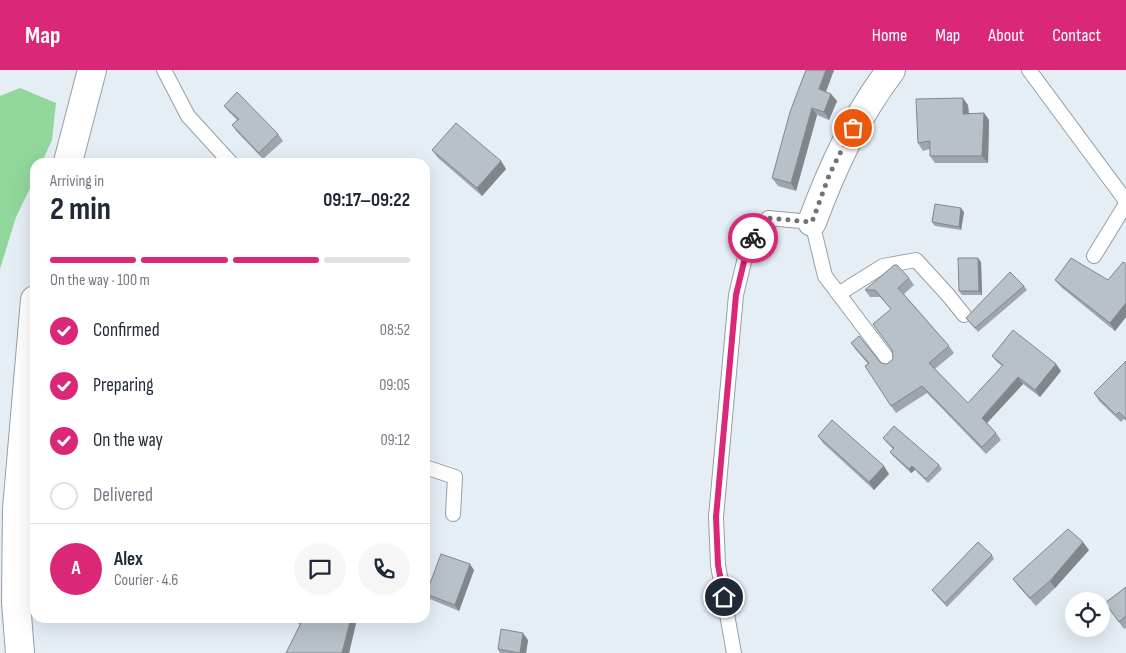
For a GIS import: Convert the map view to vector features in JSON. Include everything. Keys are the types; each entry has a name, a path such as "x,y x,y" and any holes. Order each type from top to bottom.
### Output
{"street":[{"path":"69,158 92,70"},
{"path":"812,222 834,164 866,104 891,70"},
{"path":"20,653 16,602 17,509 30,358"}],"lane":[{"path":"164,70 188,116 226,158"},
{"path":"1029,70 1126,202 1094,256"},
{"path":"734,653 718,565 716,517 736,295 748,245 768,218 812,222 825,276 840,293 890,362"},
{"path":"840,293 883,266 916,260 964,315"},
{"path":"430,469 455,477 453,514"}],"green space":[{"path":"20,88 56,103 52,140 44,158 30,158 30,188 16,217 0,269 0,96"}],"building":[{"path":"806,70 826,70 819,89 831,94 824,112 812,108 791,183 772,178 790,112"},
{"path":"237,92 278,134 259,153 232,125 239,119 224,106"},
{"path":"963,98 963,114 984,113 982,156 930,156 930,141 918,143 916,99"},
{"path":"456,123 501,161 477,188 432,150"},
{"path":"935,204 961,208 959,227 932,222"},
{"path":"958,258 978,258 979,291 959,291"},
{"path":"1071,258 1108,280 1123,262 1126,264 1126,303 1110,323 1055,280"},
{"path":"894,265 897,265 909,278 898,288 949,346 929,363 968,403 1003,365 992,356 1013,330 1056,364 1035,390 1018,377 982,418 996,433 982,447 922,386 891,406 865,366 869,363 851,343 859,336 881,363 887,364 893,359 892,350 873,324 891,309 875,290 865,290"},
{"path":"1010,272 1024,286 975,328 966,318"},
{"path":"1126,361 1126,419 1119,412 1116,415 1094,393"},
{"path":"832,420 884,466 869,482 818,436"},
{"path":"894,426 939,465 926,479 912,466 909,469 890,452 894,448 883,438"},
{"path":"1068,529 1083,542 1050,581 1030,598 1013,579"},
{"path":"978,542 992,555 945,603 932,590"},
{"path":"441,554 470,564 455,605 430,596 430,583"},
{"path":"1126,587 1126,616 1119,622 1110,610 1110,599"},
{"path":"301,623 350,623 342,653 286,653"},
{"path":"501,629 523,633 520,653 498,649"}],"way so far":[{"path":"753,238 768,218 812,222 830,173 853,128"}],"route":[{"path":"724,597 718,565 716,517 736,295 748,245 753,238"}]}
